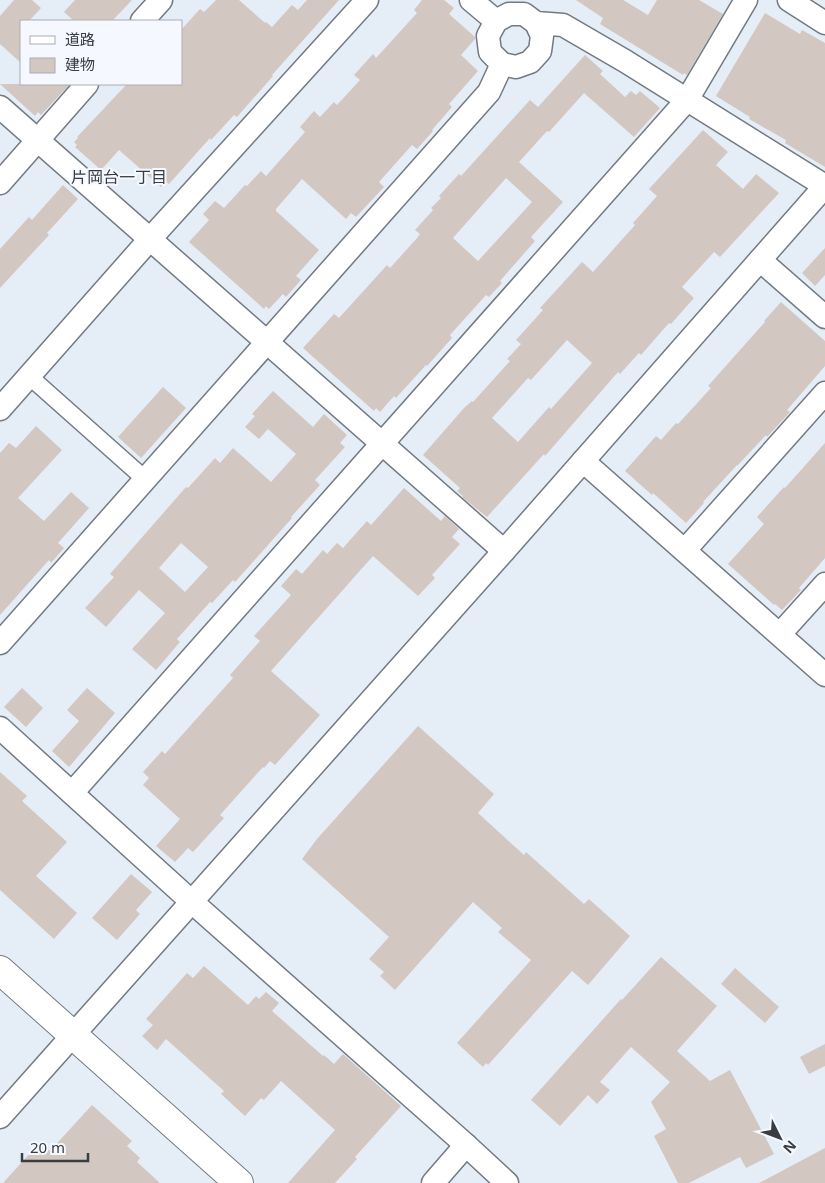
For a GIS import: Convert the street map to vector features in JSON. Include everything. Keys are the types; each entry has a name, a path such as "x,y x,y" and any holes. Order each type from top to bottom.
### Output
{"street":[{"path":"143,20 161,0"},
{"path":"0,409 150,239 367,0"},
{"path":"471,0 496,21"},
{"path":"72,793 687,100 746,0"},
{"path":"789,0 825,24"},
{"path":"509,14 524,14 536,23 542,36 540,51 530,62 516,67 502,64 490,52 488,36 496,21 509,14"},
{"path":"0,1117 825,186 625,61 563,25 536,23"},
{"path":"0,643 489,92 502,64"},
{"path":"0,183 86,85"},
{"path":"0,107 504,550"},
{"path":"760,260 825,317"},
{"path":"30,376 146,480"},
{"path":"685,550 825,393"},
{"path":"583,460 825,675"},
{"path":"780,634 825,584"},
{"path":"0,728 507,1183"},
{"path":"0,970 239,1183"},
{"path":"433,1183 466,1145"}],"building":[{"path":"14,0 32,0 41,8 30,20 20,20 20,62 0,44 0,16"},
{"path":"75,0 132,0 113,20 73,20 64,12"},
{"path":"216,0 239,0 272,27 292,5 298,10 307,0 339,0 237,117 234,115 211,140 210,138 169,184 166,182 161,187 119,150 101,170 75,147 77,145 74,142 77,137 126,85 182,85 182,29 200,9 204,12"},
{"path":"422,0 444,0 454,8 449,14 475,37 461,55 478,71 449,104 452,107 417,149 412,145 379,182 384,187 356,217 351,213 346,219 302,179 276,211 319,250 296,276 301,280 286,297 283,294 269,309 266,306 264,309 189,242 209,220 203,214 215,201 224,208 261,171 266,176 305,132 300,127 314,111 320,117 334,102 337,105 360,80 354,75 373,54 376,58 417,13 414,10"},
{"path":"576,0 623,0 648,15 657,0 699,0 723,14 687,75 684,73 683,75 600,24 603,18"},
{"path":"765,13 800,34 802,30 825,43 825,167 785,143 786,140 749,119 750,117 716,96"},
{"path":"585,55 603,71 600,74 625,97 631,91 636,95 640,91 660,108 634,137 584,93 549,132 547,131 519,162 563,202 531,237 535,241 500,281 502,283 489,297 486,295 450,335 452,338 427,366 396,398 394,396 380,412 376,408 374,411 303,348 334,314 339,318 387,265 390,268 418,237 420,234 415,230 433,210 431,208 441,198 439,196 459,174 461,176 530,100 538,107","holes":["506,178 532,202 478,261 453,238"]},
{"path":"0,84 69,85 41,115 38,112 35,116"},
{"path":"703,130 728,152 716,165 743,189 756,174 779,193 720,257 714,252 682,287 694,298 641,355 639,353 620,374 618,372 545,456 544,454 487,517 462,497 457,491 460,488 423,455 464,408 473,402 510,361 507,359 521,344 516,340 543,310 540,308 582,262 593,272 635,225 633,223 657,196 649,189","holes":["567,340 592,363 551,409 549,407 518,442 492,418 528,378 531,380"]},
{"path":"63,185 78,199 47,233 49,235 0,288 0,249 29,217 32,220"},
{"path":"825,248 825,275 815,286 802,273"},
{"path":"781,302 825,341 825,366 787,410 790,412 737,465 686,523 625,471 656,436 661,440 676,423 678,424 711,388 708,386"},
{"path":"163,387 186,408 141,458 118,437"},
{"path":"273,391 313,427 324,414 347,435 340,443 345,447 315,480 320,485 235,582 233,580 212,603 210,602 177,639 180,642 156,670 132,649 165,613 139,590 106,627 85,608 114,577 110,574 186,487 188,488 215,458 220,463 233,448 271,482 296,454 268,429 259,439 245,427 255,416 252,414","holes":["181,543 208,567 185,592 159,568"]},
{"path":"36,426 62,450 18,498 44,521 71,492 89,508 58,543 64,548 51,563 49,560 0,615 0,453 9,443 16,448"},
{"path":"825,443 825,558 799,588 801,590 782,610 728,564 764,524 757,517"},
{"path":"404,488 441,521 445,516 459,529 452,537 460,544 432,575 435,578 418,596 373,556 271,671 320,715 275,765 270,761 263,767 220,815 224,818 193,852 188,848 175,862 156,846 180,819 143,785 149,778 143,772 162,751 165,754 233,678 230,675 260,641 254,636 291,595 281,586 296,569 302,574 323,550 327,554 337,543 343,548 367,521 371,525"},
{"path":"22,688 43,708 26,727 4,707"},
{"path":"87,688 115,713 69,767 52,751 79,721 67,710"},
{"path":"418,726 494,794 478,813 524,855 526,852 584,904 589,899 630,936 588,985 572,971 488,1065 486,1063 483,1067 457,1043 531,960 498,932 502,928 473,902 395,990 380,976 384,972 369,959 389,937 302,859 317,839"},
{"path":"0,772 27,796 22,801 67,842 36,876 77,913 54,939 0,890"},
{"path":"131,874 152,892 136,910 140,914 117,940 92,918"},
{"path":"661,957 717,1006 677,1051 710,1081 730,1070 774,1154 746,1168 740,1157 689,1183 678,1183 654,1136 666,1129 651,1102 670,1082 631,1047 600,1082 610,1090 597,1104 588,1095 560,1126 531,1100"},
{"path":"204,966 248,1005 256,996 259,999 266,992 279,1003 272,1011 323,1056 334,1064 343,1054 401,1106 355,1157 357,1159 335,1183 288,1183 335,1130 281,1081 264,1100 261,1098 245,1116 221,1094 224,1091 166,1039 157,1050 142,1036 153,1025 146,1019 187,973 193,978"},
{"path":"735,968 779,1007 765,1023 721,984"},
{"path":"825,1044 825,1066 809,1074 800,1057"},
{"path":"92,1105 132,1141 127,1146 140,1158 137,1162 160,1183 3,1183 40,1142 50,1151"},
{"path":"825,1148 825,1183 759,1183"}],"district":[{"name":"片岡台一丁目","path":"119,177"}]}
